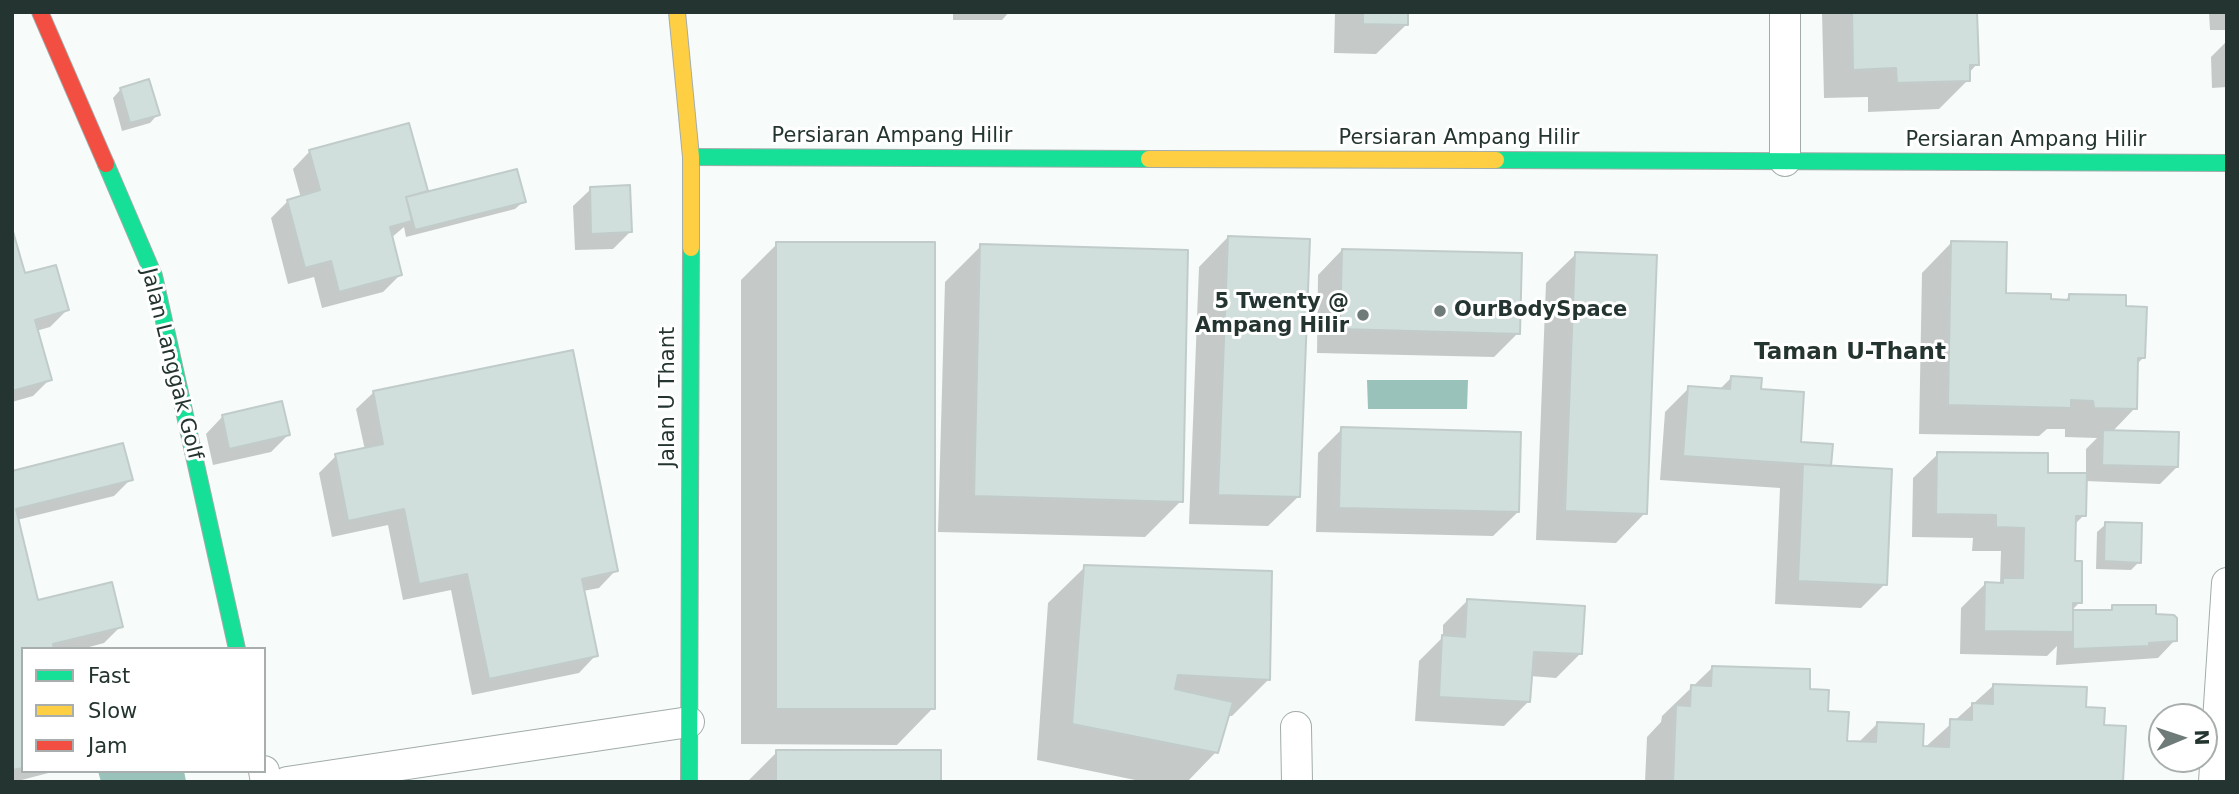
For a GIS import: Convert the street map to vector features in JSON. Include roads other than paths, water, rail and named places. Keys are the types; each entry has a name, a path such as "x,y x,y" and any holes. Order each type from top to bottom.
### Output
{"street":[{"name":"Jalan Langgak Golf","path":"40,12 154,276 237,647"},
{"name":"Jalan U Thant","path":"677,12 691,157 689,782"},
{"path":"1785,12 1785,161"},
{"name":"Persiaran Ampang Hilir","path":"691,157 2227,163"},
{"path":"2214,782 2227,583"},
{"path":"287,782 689,722"},
{"path":"1296,727 1297,782"}],"place":[{"name":"OurBodySpace","path":"1440,311"},
{"name":"5 Twenty @ Ampang Hilir","path":"1363,315"}],"district":[{"name":"Taman U-Thant","path":"1850,353"}]}
